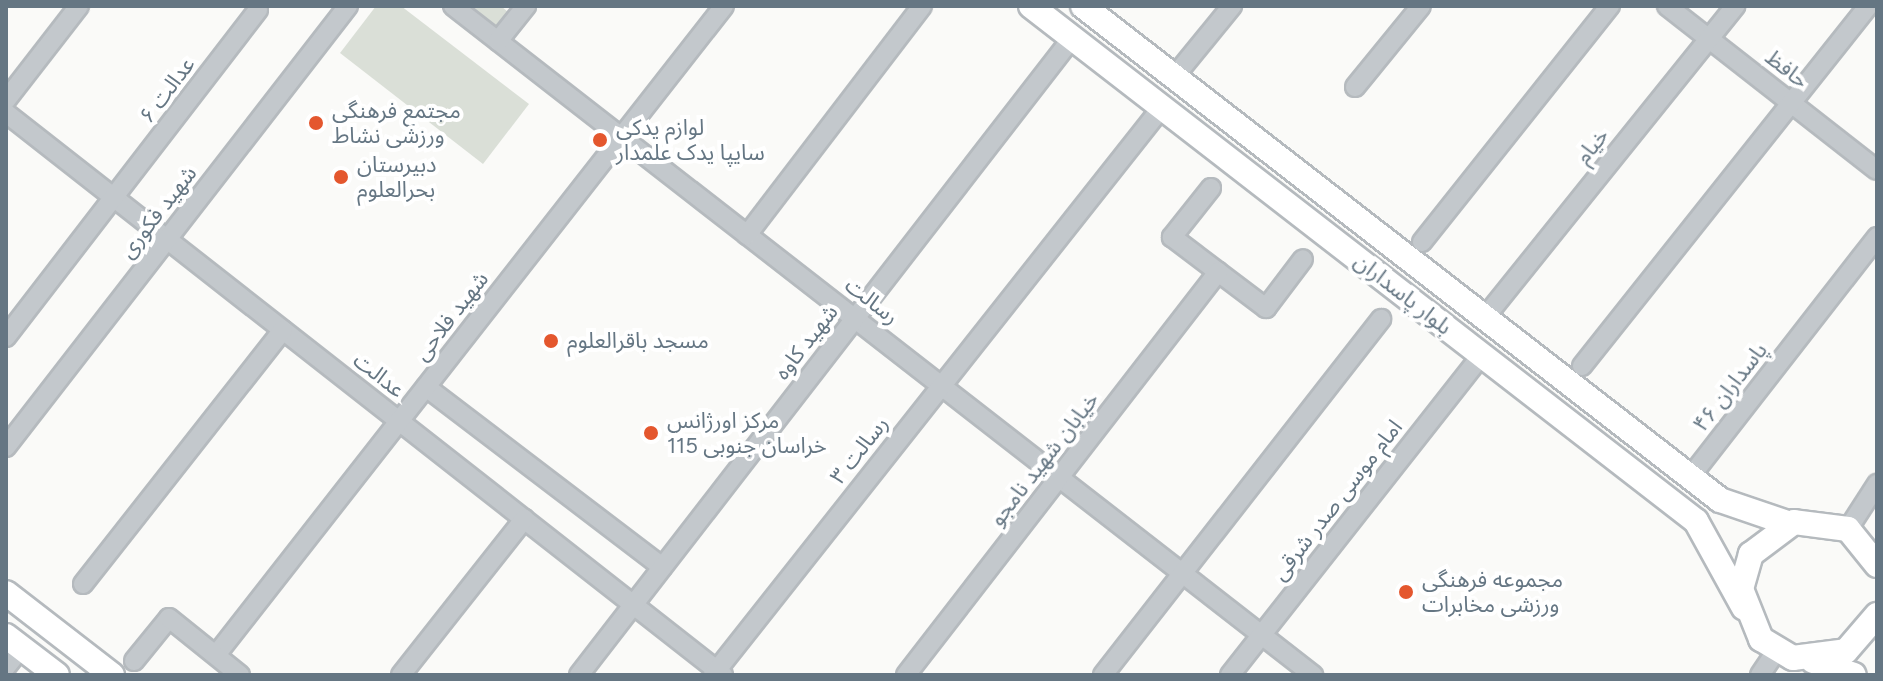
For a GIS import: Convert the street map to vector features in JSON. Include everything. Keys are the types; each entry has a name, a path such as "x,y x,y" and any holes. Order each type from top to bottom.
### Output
{"main road":[{"name":"بلوار پاسداران","path":"1031,6 1696,521 1744,608 1776,651"},
{"name":"بلوار پاسداران","path":"1091,8 1174,77 1720,500 1790,524 1813,520 1848,529"},
{"path":"1744,608 1751,554 1790,524"},
{"path":"1848,529 1877,565"},
{"path":"6,593 112,675"},
{"path":"1811,660 1846,651 1877,615"},
{"path":"14,642 57,675"},
{"path":"1776,651 1854,675"}],"street":[{"path":"6,100 79,6"},
{"name":"شهید فکوری","path":"6,447 348,6"},
{"name":"رسالت","path":"453,6 1313,675"},
{"path":"498,41 526,6"},
{"name":"شهید فلاحی","path":"216,655 724,6"},
{"path":"747,235 922,6"},
{"path":"1174,77 1232,6"},
{"path":"1422,242 1610,6"},
{"name":"حافظ","path":"1667,6 1877,170"},
{"name":"خیام","path":"1486,316 1735,6"},
{"path":"1582,366 1868,6"},
{"name":"عدالت ۶","path":"6,337 258,10"},
{"path":"1355,87 1415,13"},
{"name":"شهید کاوه","path":"579,675 1072,38"},
{"name":"رسالت ۳","path":"718,673 940,385 1162,107"},
{"name":"عدالت","path":"6,113 718,673"},
{"path":"1211,188 1172,237 1266,308 1303,259"},
{"name":"پاسداران ۴۶","path":"1691,476 1877,237"},
{"name":"خیابان شهید نامجو","path":"906,675 1218,272"},
{"path":"1103,675 1381,319"},
{"path":"83,584 283,330"},
{"name":"امام موسی صدر شرقی","path":"1230,675 1482,355"},
{"path":"426,387 662,567"},
{"path":"1848,529 1877,484"},
{"path":"406,668 524,519"},
{"path":"134,661 169,618 240,675"},
{"path":"6,667 14,642"},
{"path":"1760,675 1776,651"}],"shaded area":[{"path":"376,6 401,6 529,104 483,164 340,53"},
{"path":"463,6 501,6 508,12 495,32"}],"place":[{"name":"مجتمع فرهنگی ورزشی نشاط","path":"316,123"},
{"name":"لوازم یدکی سایپا یدک علمدار","path":"600,140"},
{"name":"دبیرستان بحرالعلوم","path":"341,177"},
{"name":"مسجد باقرالعلوم","path":"551,341"},
{"name":"مرکز اورژانس 115 خراسان جنوبی","path":"651,433"},
{"name":"مجموعه فرهنگی ورزشی مخابرات","path":"1406,592"}]}
